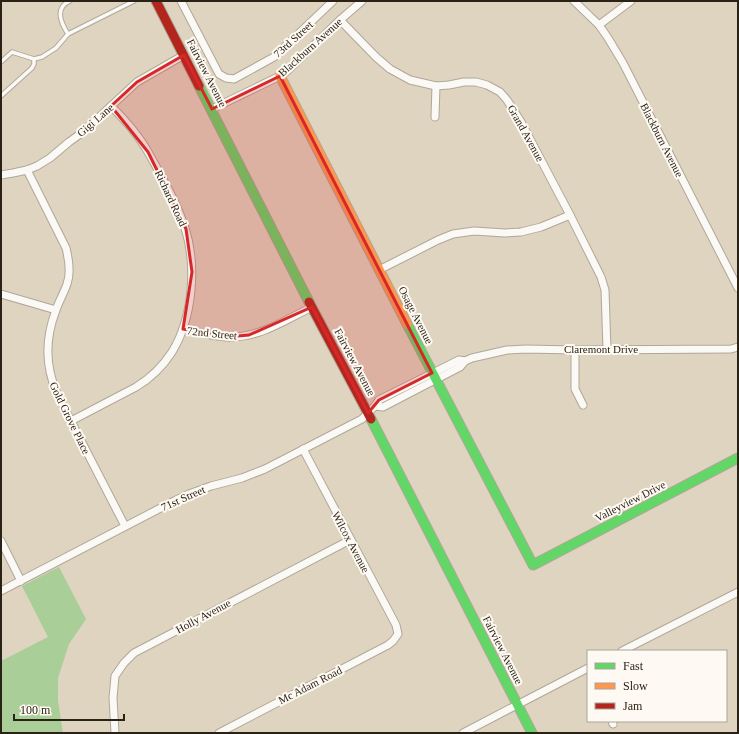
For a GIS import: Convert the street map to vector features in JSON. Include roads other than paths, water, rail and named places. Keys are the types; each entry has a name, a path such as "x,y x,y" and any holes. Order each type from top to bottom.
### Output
{"street":[{"name":"Fairview Avenue","path":"156,1 532,733"},
{"name":"73rd Street","path":"181,1 220,74 226,78 234,79 274,57 333,1"},
{"name":"Blackburn Avenue","path":"212,109 280,76 293,66 340,20 362,1"},
{"name":"Blackburn Avenue","path":"574,1 599,25 623,63 738,288"},
{"path":"599,25 631,1"},
{"name":"Grand Avenue","path":"340,20 376,57 390,69 410,80 436,86 476,82 487,85 500,92 507,100 514,110 570,215 601,277 605,290 607,349"},
{"name":"Gigi Lane","path":"1,175 27,170 50,158 83,132 137,82 184,55"},
{"name":"Osage Avenue","path":"280,76 379,270 533,564"},
{"path":"435,117 436,86"},
{"name":"Richard Road","path":"111,106 130,126 145,146 178,209 186,229 192,272 190,296 183,328"},
{"name":"Gold Grove Place","path":"27,170 68,254 69,270 67,284 56,310 48,337 47,357 50,377 57,394 125,526"},
{"path":"379,270 453,234 474,231 505,233 521,232 541,228 570,215"},
{"path":"1,294 56,310"},
{"name":"72nd Street","path":"71,421 136,387 152,375 172,353 183,328 222,336 238,337 267,330 312,307"},
{"name":"Claremont Drive","path":"368,413 375,406 383,407 434,376 460,367 465,361 507,350 731,349 738,347"},
{"path":"575,350 575,389 583,405"},
{"name":"71st Street","path":"1,591 189,494 211,486 252,475 265,469 362,419 368,413"},
{"name":"Wilcox Avenue","path":"303,449 396,625 398,634"},
{"name":"Valleyview Drive","path":"533,564 738,458"},
{"name":"Holly Avenue","path":"115,733 113,698 115,676 124,663 134,653 350,540"},
{"path":"1,541 21,581"},
{"path":"624,650 738,592"},
{"name":"Mc Adam Road","path":"219,733 388,645 398,634"},
{"path":"463,733 587,671"}],"lane":[{"path":"68,34 63,26 60,13 63,6 70,1"},
{"path":"1,62 12,52 34,59 42,57 56,48 68,34 134,1"},
{"path":"1,96 32,68 34,59"}]}
